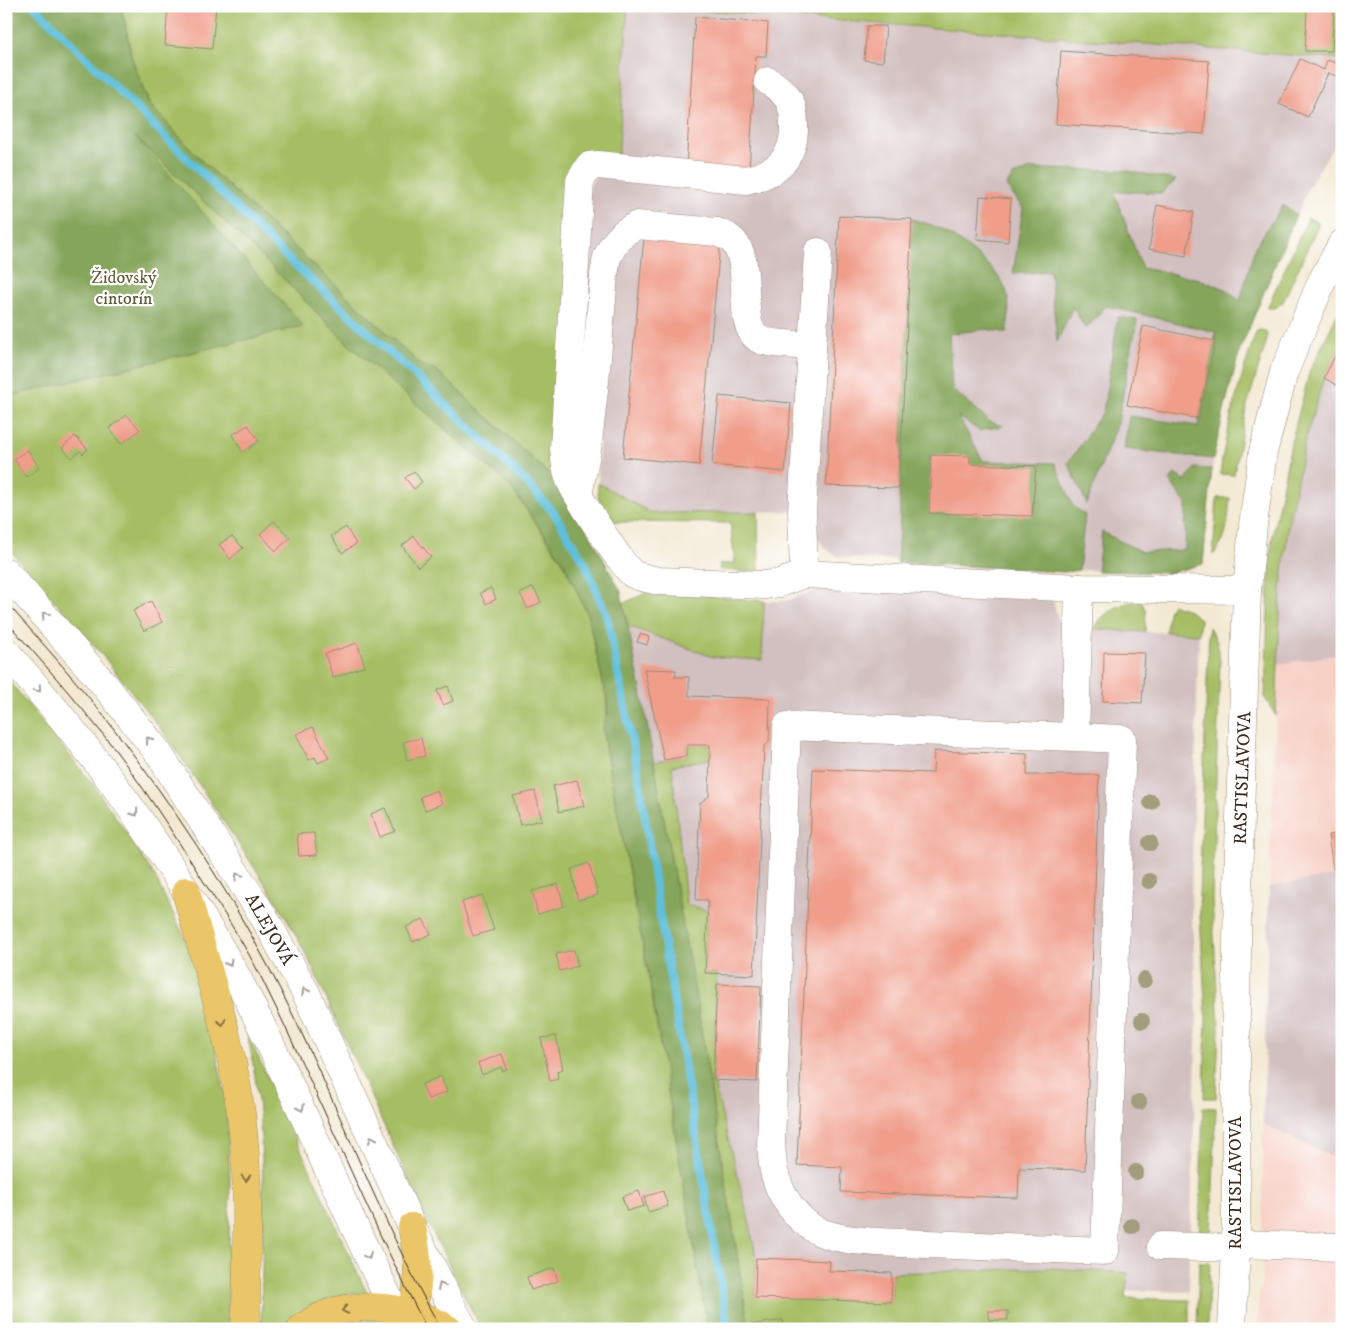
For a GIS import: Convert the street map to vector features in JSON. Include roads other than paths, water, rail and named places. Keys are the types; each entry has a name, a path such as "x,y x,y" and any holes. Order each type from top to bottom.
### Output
{"highway":[{"path":"186,891 234,1070 243,1130 247,1194 246,1329"},
{"path":"404,1320 418,1284 418,1267 412,1227"},
{"path":"301,1329 344,1309 372,1308 404,1320 448,1329"}],"street":[{"path":"768,81 787,97 794,114 794,138 791,150 772,171 760,177 746,180 598,165 589,166 580,181 564,448 568,476 578,495 622,562 632,573 659,581 764,585 780,584 804,574 1079,588 1247,590"},
{"path":"578,495 588,443 607,257 614,244 625,232 637,225 718,232 729,237 737,246 742,258 748,322 751,332 760,340 812,346"},
{"name":"RASTISLAVOVA","path":"1232,1329 1236,1246 1236,1006 1247,590 1253,525 1263,452 1284,372 1322,281 1342,244"},
{"path":"804,574 802,511 818,252"},
{"name":"ALEJOVÁ","path":"6,572 103,683 157,751 264,917 306,994 412,1227 464,1329"},
{"path":"1075,737 1079,588"},
{"path":"6,652 75,732 107,773 154,840 232,968 260,1021 404,1320"},
{"path":"787,726 1075,737 1122,739 1105,1251 848,1240 818,1231 797,1216 782,1195 774,1171 771,1144 787,726"},
{"path":"1161,1246 1342,1247"}],"waterway":[{"path":"34,6 281,252 420,380 524,480 554,513 585,563 607,617 639,777 658,905 728,1329"}],"tram line":[{"path":"6,602 63,666 117,733 178,817 234,906 291,1011 395,1240 441,1329"},
{"path":"6,621 69,693 119,755 168,825 239,938 282,1019 383,1242 427,1329"}],"park label":[{"name":"Židovský cintorín","path":"124,287"}]}
